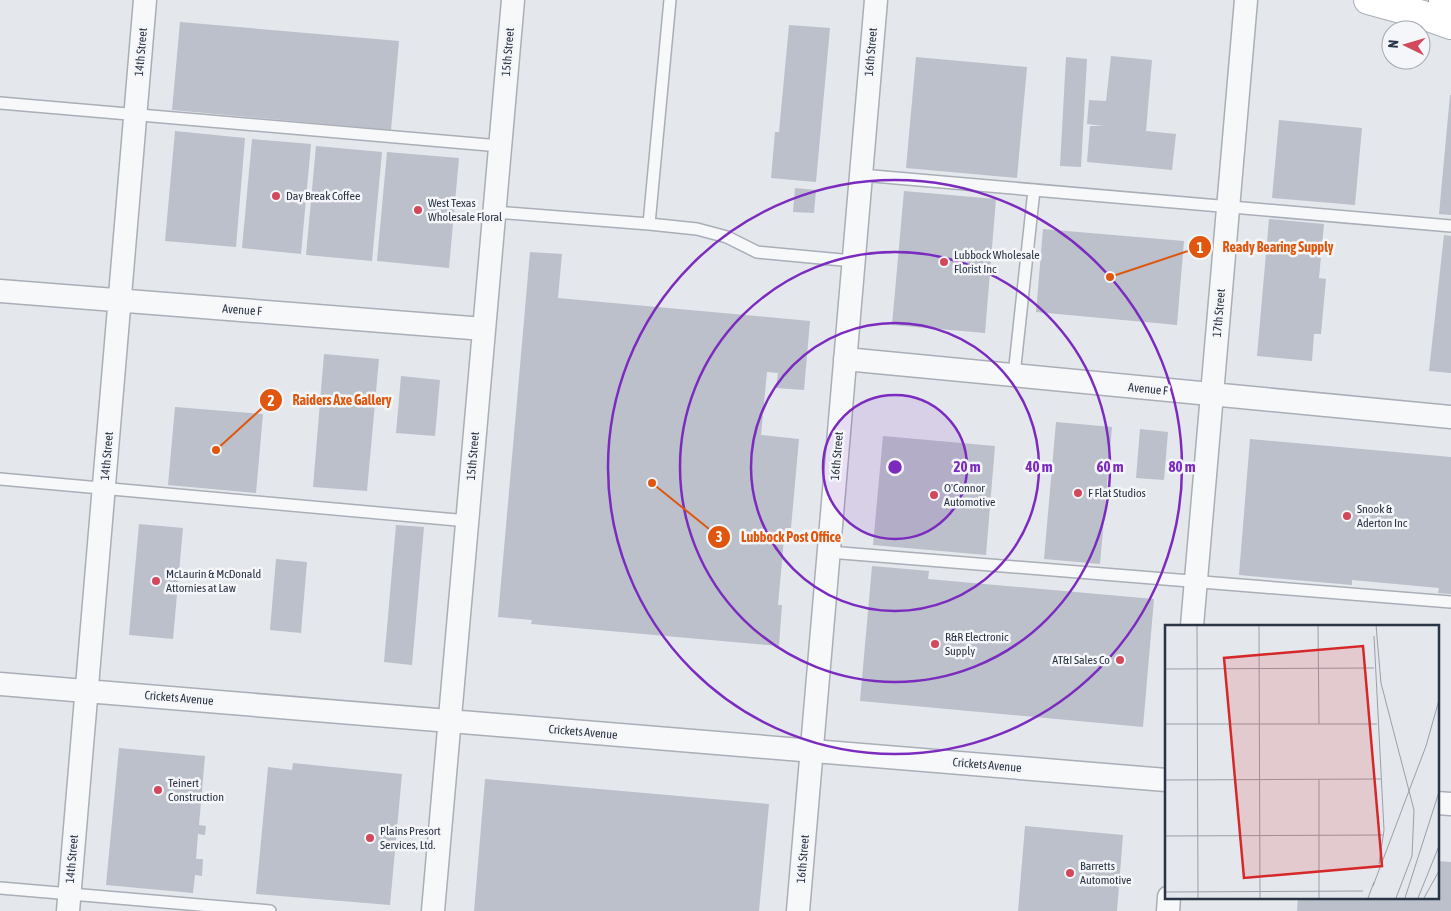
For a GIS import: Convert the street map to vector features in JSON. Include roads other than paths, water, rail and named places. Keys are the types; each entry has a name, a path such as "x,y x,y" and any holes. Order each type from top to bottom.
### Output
{"main road":[{"path":"1368,0 1451,25"},
{"path":"1442,0 1451,5"}],"street":[{"name":"14th Street","path":"68,902 145,0"},
{"name":"15th Street","path":"433,911 513,0"},
{"name":"16th Street","path":"798,911 876,0"},
{"name":"17th Street","path":"1192,625 1246,0"},
{"name":"Avenue F","path":"0,291 484,329"},
{"name":"Avenue F","path":"845,359 1451,417"},
{"name":"Crickets Avenue","path":"0,684 1165,780"},
{"path":"1438,803 1451,804"},
{"path":"1168,911 1169,898"}],"lane":[{"path":"649,224 670,0"},
{"path":"0,103 500,146"},
{"path":"861,175 1451,226"},
{"path":"1014,375 1034,190"},
{"path":"495,212 697,229 727,237 757,252 853,261"},
{"path":"0,479 468,521"},
{"path":"829,552 1451,602"},
{"path":"0,888 68,902 270,911"}],"place":[{"name":"Day Break Coffee","path":"276,196"},
{"name":"West Texas Wholesale Floral","path":"418,210"},
{"name":"Lubbock Wholesale Florist Inc","path":"944,262"},
{"name":"Ready Bearing Supply","path":"1110,277"},
{"name":"Raiders Axe Gallery","path":"216,450"},
{"name":"Lubbock Post Office","path":"652,483"},
{"name":"F Flat Studios","path":"1078,493"},
{"name":"O'Connor Automotive","path":"934,495"},
{"name":"Snook & Aderton Inc","path":"1347,516"},
{"name":"McLaurin & McDonald Attornies at Law","path":"156,581"},
{"name":"R&R Electronic Supply","path":"935,644"},
{"name":"AT&I Sales Co","path":"1120,660"},
{"name":"Teinert Construction","path":"158,790"},
{"name":"Plains Presort Services, Ltd.","path":"370,838"},
{"name":"Barretts Automotive","path":"1070,873"}]}
